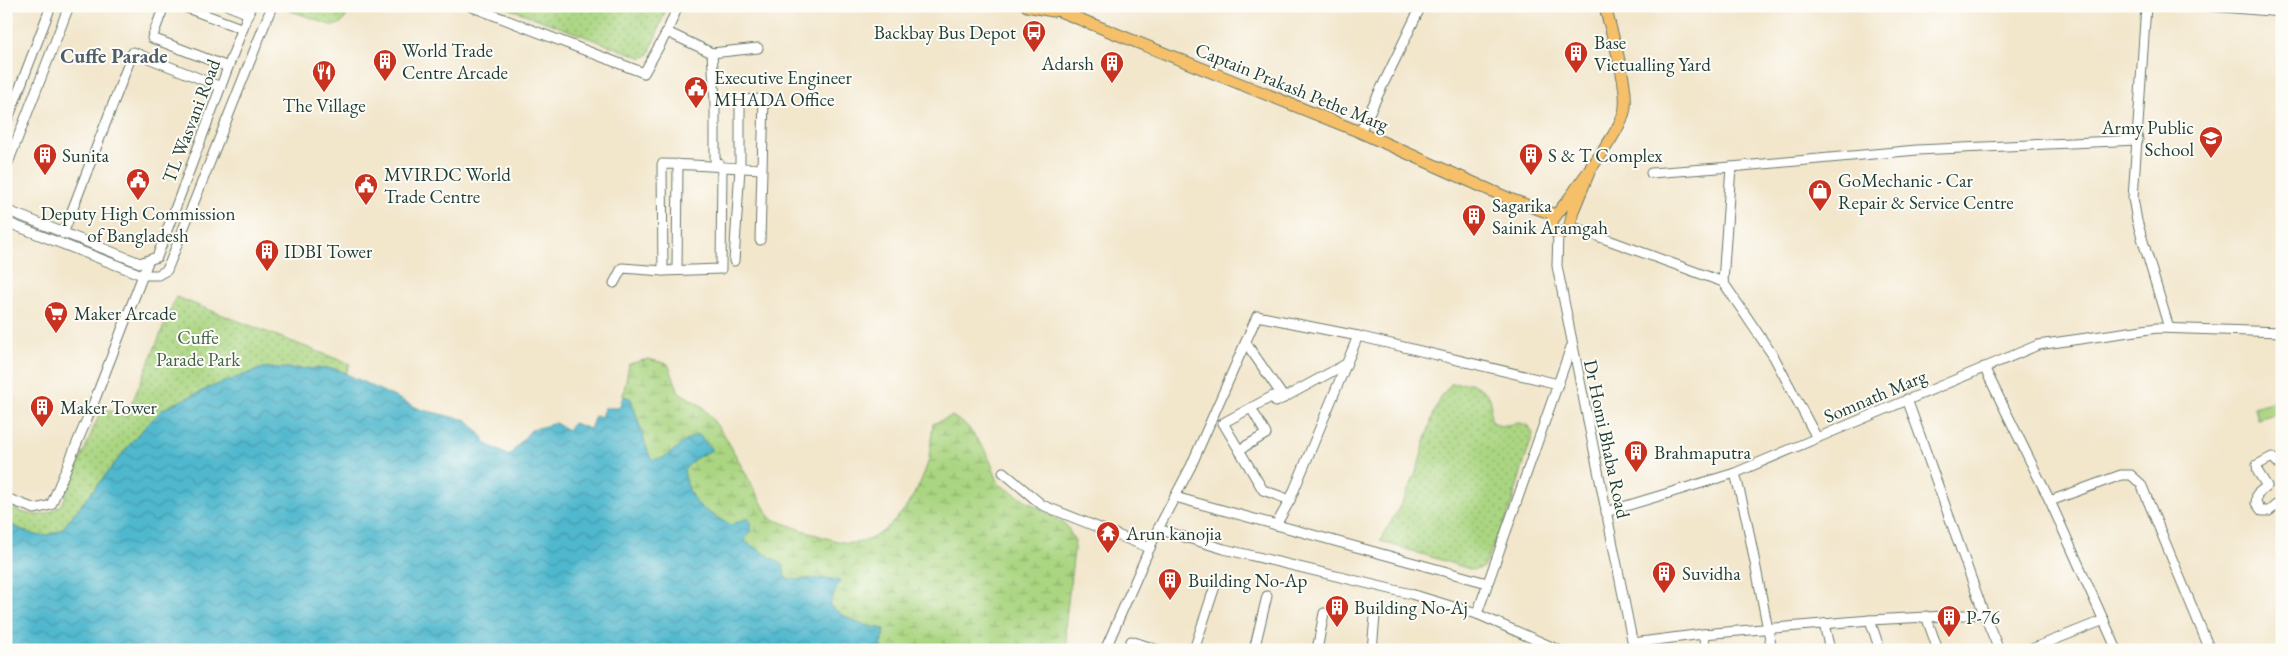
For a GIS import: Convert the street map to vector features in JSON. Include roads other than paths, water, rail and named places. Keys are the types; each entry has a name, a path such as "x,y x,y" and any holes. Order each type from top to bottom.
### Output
{"main road":[{"name":"Captain Prakash Pethe Marg","path":"1027,6 1052,9 1360,132 1512,200 1558,214"},
{"path":"1592,165 1566,232 1555,231 1551,221 1558,214 1618,127 1625,109 1626,93 1605,6"},
{"name":"Captain Prakash Pethe Marg","path":"1512,200 1555,231"},
{"path":"1558,214 1567,216 1570,224"}],"street":[{"path":"6,124 30,56 51,6"},
{"path":"6,168 68,6"},
{"path":"164,6 152,38 228,67"},
{"path":"182,6 243,29"},
{"path":"229,6 250,10"},
{"name":"TL Wasvani Road","path":"142,276 158,275 168,270 204,183 272,6"},
{"path":"470,6 644,74 667,32 678,6"},
{"path":"1360,132 1421,6"},
{"path":"2146,6 2133,198 2137,221 2169,328"},
{"path":"2209,6 2282,12"},
{"name":"TL Wasvani Road","path":"6,498 35,508 51,505 92,407 142,276 148,262 157,257 250,10"},
{"path":"667,32 712,53 758,48"},
{"path":"63,234 133,52 221,87"},
{"path":"614,283 622,268 663,271 721,269 722,166 715,160 715,101 712,53"},
{"path":"734,261 740,168 740,99"},
{"path":"715,101 764,99 760,240"},
{"path":"1651,172 1731,167 1917,150 2138,140"},
{"path":"663,271 662,164 762,169"},
{"path":"677,270 678,164"},
{"path":"1570,224 1723,282 1731,167"},
{"path":"6,210 140,263 148,262"},
{"path":"6,222 142,276"},
{"name":"Dr Homi Bhaba Road","path":"1555,231 1557,266 1571,347 1633,646"},
{"name":"Somnath Marg","path":"1723,282 1774,357 1817,438 2038,345 2081,337 2169,328 2282,332"},
{"path":"1104,650 1158,529 1191,466 1257,316 1358,336 1558,384"},
{"path":"1276,525 1290,500 1358,336"},
{"path":"1246,343 1284,398"},
{"path":"1477,614 1571,347"},
{"path":"1290,500 1263,490 1223,423 1273,396 1276,402 1346,364"},
{"path":"1984,368 2050,501 2117,650"},
{"path":"1907,399 1984,614 1999,650"},
{"path":"1239,450 1266,434 1250,408"},
{"path":"1606,512 1735,473 1817,438"},
{"path":"2282,467 2272,457 2257,465 2258,472 2267,486 2257,494 2256,503 2262,511 2269,511 2276,505 2282,507"},
{"path":"1003,472 1042,505 1150,548"},
{"path":"1735,473 1746,517 1772,650"},
{"path":"2050,501 2121,475 2131,475 2141,484 2210,650"},
{"path":"1175,497 1487,582"},
{"path":"1158,529 1224,549 1411,594 1477,614 1559,650"},
{"path":"1194,650 1215,586"},
{"path":"1254,650 1267,596"},
{"path":"1317,650 1324,613"},
{"path":"1633,646 1703,634 1926,616 1984,614"},
{"path":"1372,650 1376,616"},
{"path":"1926,616 1938,650"},
{"path":"1870,620 1880,650"},
{"path":"2029,650 2104,620"},
{"path":"1824,624 1830,650"},
{"path":"1703,634 1706,650"},
{"path":"1127,650 1131,641 1158,650"}],"water":[{"path":"263,368 336,369 422,410 467,420 483,437 485,443 509,456 531,430 555,423 568,430 573,423 590,429 595,416 601,417 604,408 619,408 623,396 631,399 649,455 654,460 661,459 687,440 699,435 712,450 696,458 684,470 690,491 698,505 730,525 749,518 751,530 744,541 783,565 785,578 833,579 840,581 829,605 855,622 885,629 881,645 883,650 6,650 6,523 40,536 62,529 140,432 163,409 211,387"}],"place":[{"name":"Backbay Bus Depot","path":"1034,53"},
{"name":"Base Victualling Yard","path":"1576,74"},
{"name":"World Trade Centre Arcade","path":"385,82"},
{"name":"Adarsh","path":"1112,84"},
{"name":"The Village","path":"324,93"},
{"name":"Executive Engineer MHADA Office","path":"696,109"},
{"name":"Army Public School","path":"2211,159"},
{"name":"Sunita","path":"45,176"},
{"name":"S & T Complex","path":"1531,176"},
{"name":"Deputy High Commission of Bangladesh","path":"138,201"},
{"name":"MVIRDC World Trade Centre","path":"366,206"},
{"name":"GoMechanic - Car Repair & Service Centre","path":"1820,212"},
{"name":"Sagarika Sainik Aramgah","path":"1474,237"},
{"name":"IDBI Tower","path":"267,272"},
{"name":"Maker Arcade","path":"56,334"},
{"name":"Maker Tower","path":"42,428"},
{"name":"Brahmaputra","path":"1636,473"},
{"name":"Arun kanojia","path":"1108,554"},
{"name":"Suvidha","path":"1664,594"},
{"name":"Building No-Ap","path":"1170,601"},
{"name":"Building No-Aj","path":"1337,628"},
{"name":"P-76","path":"1949,638"}],"district":[{"name":"Cuffe Parade","path":"114,56"}],"park label":[{"name":"Cuffe Parade Park","path":"198,348"}]}
